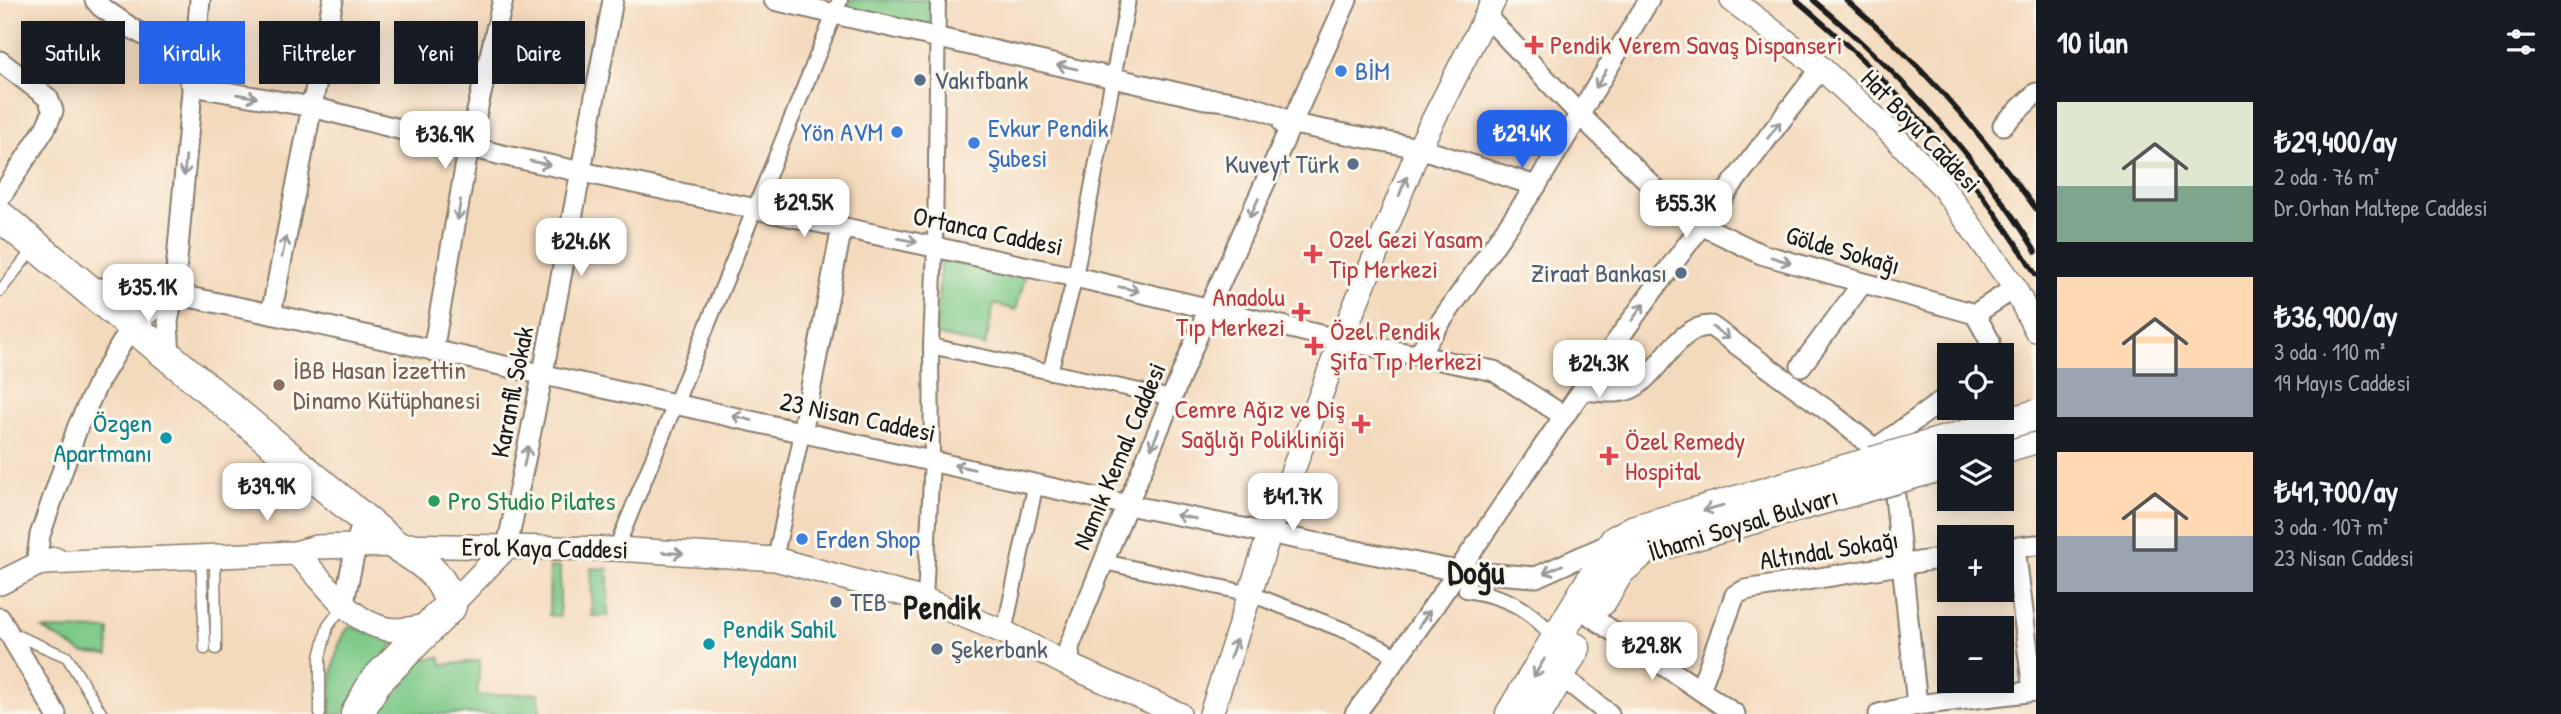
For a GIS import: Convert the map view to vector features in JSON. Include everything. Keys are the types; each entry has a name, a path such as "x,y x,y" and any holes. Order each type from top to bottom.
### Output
{"highway":[{"path":"357,714 375,682 440,616"}],"main road":[{"path":"0,216 359,515 435,574 445,588 440,616"},
{"name":"İlhami Soysal Bulvarı","path":"1511,714 1615,541 1634,530 1876,465 2036,415"},
{"path":"2014,444 2036,438"},
{"name":"İlhami Soysal Bulvarı","path":"1537,714 1619,572 1645,549 1876,465 1937,463"}],"street":[{"path":"95,0 134,29 179,55 192,86"},
{"path":"170,358 168,321 174,294 200,0"},
{"path":"271,314 333,0"},
{"path":"433,351 469,145 503,0"},
{"name":"Karanfil Sokak","path":"507,547 543,373 613,0"},
{"path":"774,0 837,7 937,38 1205,99 1220,100 1281,117 1293,124 1419,148 1536,186"},
{"path":"925,600 932,460 931,346 938,0"},
{"path":"1050,372 1075,276 1128,0"},
{"name":"Namık Kemal Caddesi","path":"1070,666 1069,647 1209,308 1347,0"},
{"path":"1419,354 1536,186 1649,0"},
{"name":"Hat Boyu Caddesi","path":"1732,0 1821,68 1882,124 1942,186 2014,287 2036,330"},
{"path":"616,549 837,7"},
{"path":"1211,714 1340,340 1419,148 1491,9"},
{"name":"Gölde Sokağı","path":"1491,9 1580,115 1672,205 1701,225 1761,254 1975,314"},
{"path":"0,61 48,98 53,111 46,127 0,198"},
{"path":"1355,714 1464,572 1564,416 1701,225 1821,68"},
{"name":"Ortanca Caddesi","path":"192,86 312,107 502,155 1075,276 1340,340 1494,371 1564,416"},
{"path":"2003,125 2036,93"},
{"path":"775,559 842,227"},
{"path":"1801,366 1862,284"},
{"name":"23 Nisan Caddesi","path":"84,286 174,294 271,314 1036,483 1271,543 1464,572 1536,577 1615,541"},
{"path":"1990,343 1975,314 2014,287"},
{"path":"40,564 40,535 78,426 99,382 132,326 174,294"},
{"path":"1582,390 1618,392 1635,387 1688,334 1701,326 1711,326 1831,413 1876,465 1895,496 1917,705"},
{"path":"931,346 1172,398"},
{"path":"1876,465 1937,407"},
{"path":"1004,632 1036,483"},
{"path":"343,606 361,526 359,515"},
{"path":"0,583 40,564 208,552 396,545"},
{"name":"Erol Kaya Caddesi","path":"396,545 616,549 775,559 925,600 1004,632 1070,666 1179,714"},
{"path":"2014,547 2036,545"},
{"path":"306,550 312,567 343,606 367,622 387,629 440,616 507,547"},
{"name":"Altındal Sokağı","path":"1700,690 1735,595 1745,590 1937,559"},
{"path":"1104,562 1251,594 1349,632 1398,658"},
{"path":"1464,572 1466,590 1485,593 1522,606 1537,617 1555,638"},
{"path":"1879,714 1917,705 2034,691 2014,581"},
{"path":"1592,617 1735,714"},
{"path":"4,625 55,714"},
{"path":"1559,674 1609,714"}],"lane":[{"path":"0,291 35,246"},
{"path":"208,552 210,649"},
{"path":"320,714 320,657 328,626 343,606"},
{"path":"4,625 67,657 102,714"}],"green space":[{"path":"846,0 940,0 941,34 841,11"},
{"path":"941,254 1026,274 1016,310 994,304 985,346 936,335"},
{"path":"550,567 560,567 560,616 549,615"},
{"path":"591,568 608,569 608,616 592,616"},
{"path":"349,626 379,636 399,636 343,714 331,714 335,657"},
{"path":"43,629 109,630 108,655 83,653"},
{"path":"440,657 443,665 480,661 477,693 481,696 539,693 540,714 373,714 395,681 415,660"}],"railway":[{"path":"1796,0 1864,62 1927,128 1985,199 2036,275"},
{"path":"1813,0 1875,56 1934,117 1988,182 2036,252"},
{"path":"1846,0 1923,72 1993,153 2036,209"}],"place":[{"name":"Pendik Verem Savaş Dispanseri","path":"1534,45"},
{"name":"BİM","path":"1341,71"},
{"name":"Vakıfbank","path":"920,80"},
{"name":"Yön AVM","path":"897,132"},
{"name":"Evkur Pendik Şubesi","path":"974,143"},
{"name":"Kuveyt Türk","path":"1353,164"},
{"name":"Ozel Gezi Yasam Tip Merkezi","path":"1313,254"},
{"name":"Ziraat Bankası","path":"1681,273"},
{"name":"Anadolu Tıp Merkezi","path":"1301,312"},
{"name":"Özel Pendik Şifa Tıp Merkezi","path":"1314,346"},
{"name":"İBB Hasan İzzettin Dinamo Kütüphanesi","path":"279,385"},
{"name":"Cemre Ağız ve Diş Sağlığı Polikliniği","path":"1361,424"},
{"name":"Özgen Apartmanı","path":"166,438"},
{"name":"Özel Remedy Hospital","path":"1609,456"},
{"name":"Pro Studio Pilates","path":"434,501"},
{"name":"Erden Shop","path":"802,539"},
{"name":"TEB","path":"836,602"},
{"name":"Pendik Sahil Meydanı","path":"709,644"},
{"name":"Şekerbank","path":"937,649"}],"district":[{"name":"Doğu","path":"1476,572"},
{"name":"Pendik","path":"942,607"}]}
